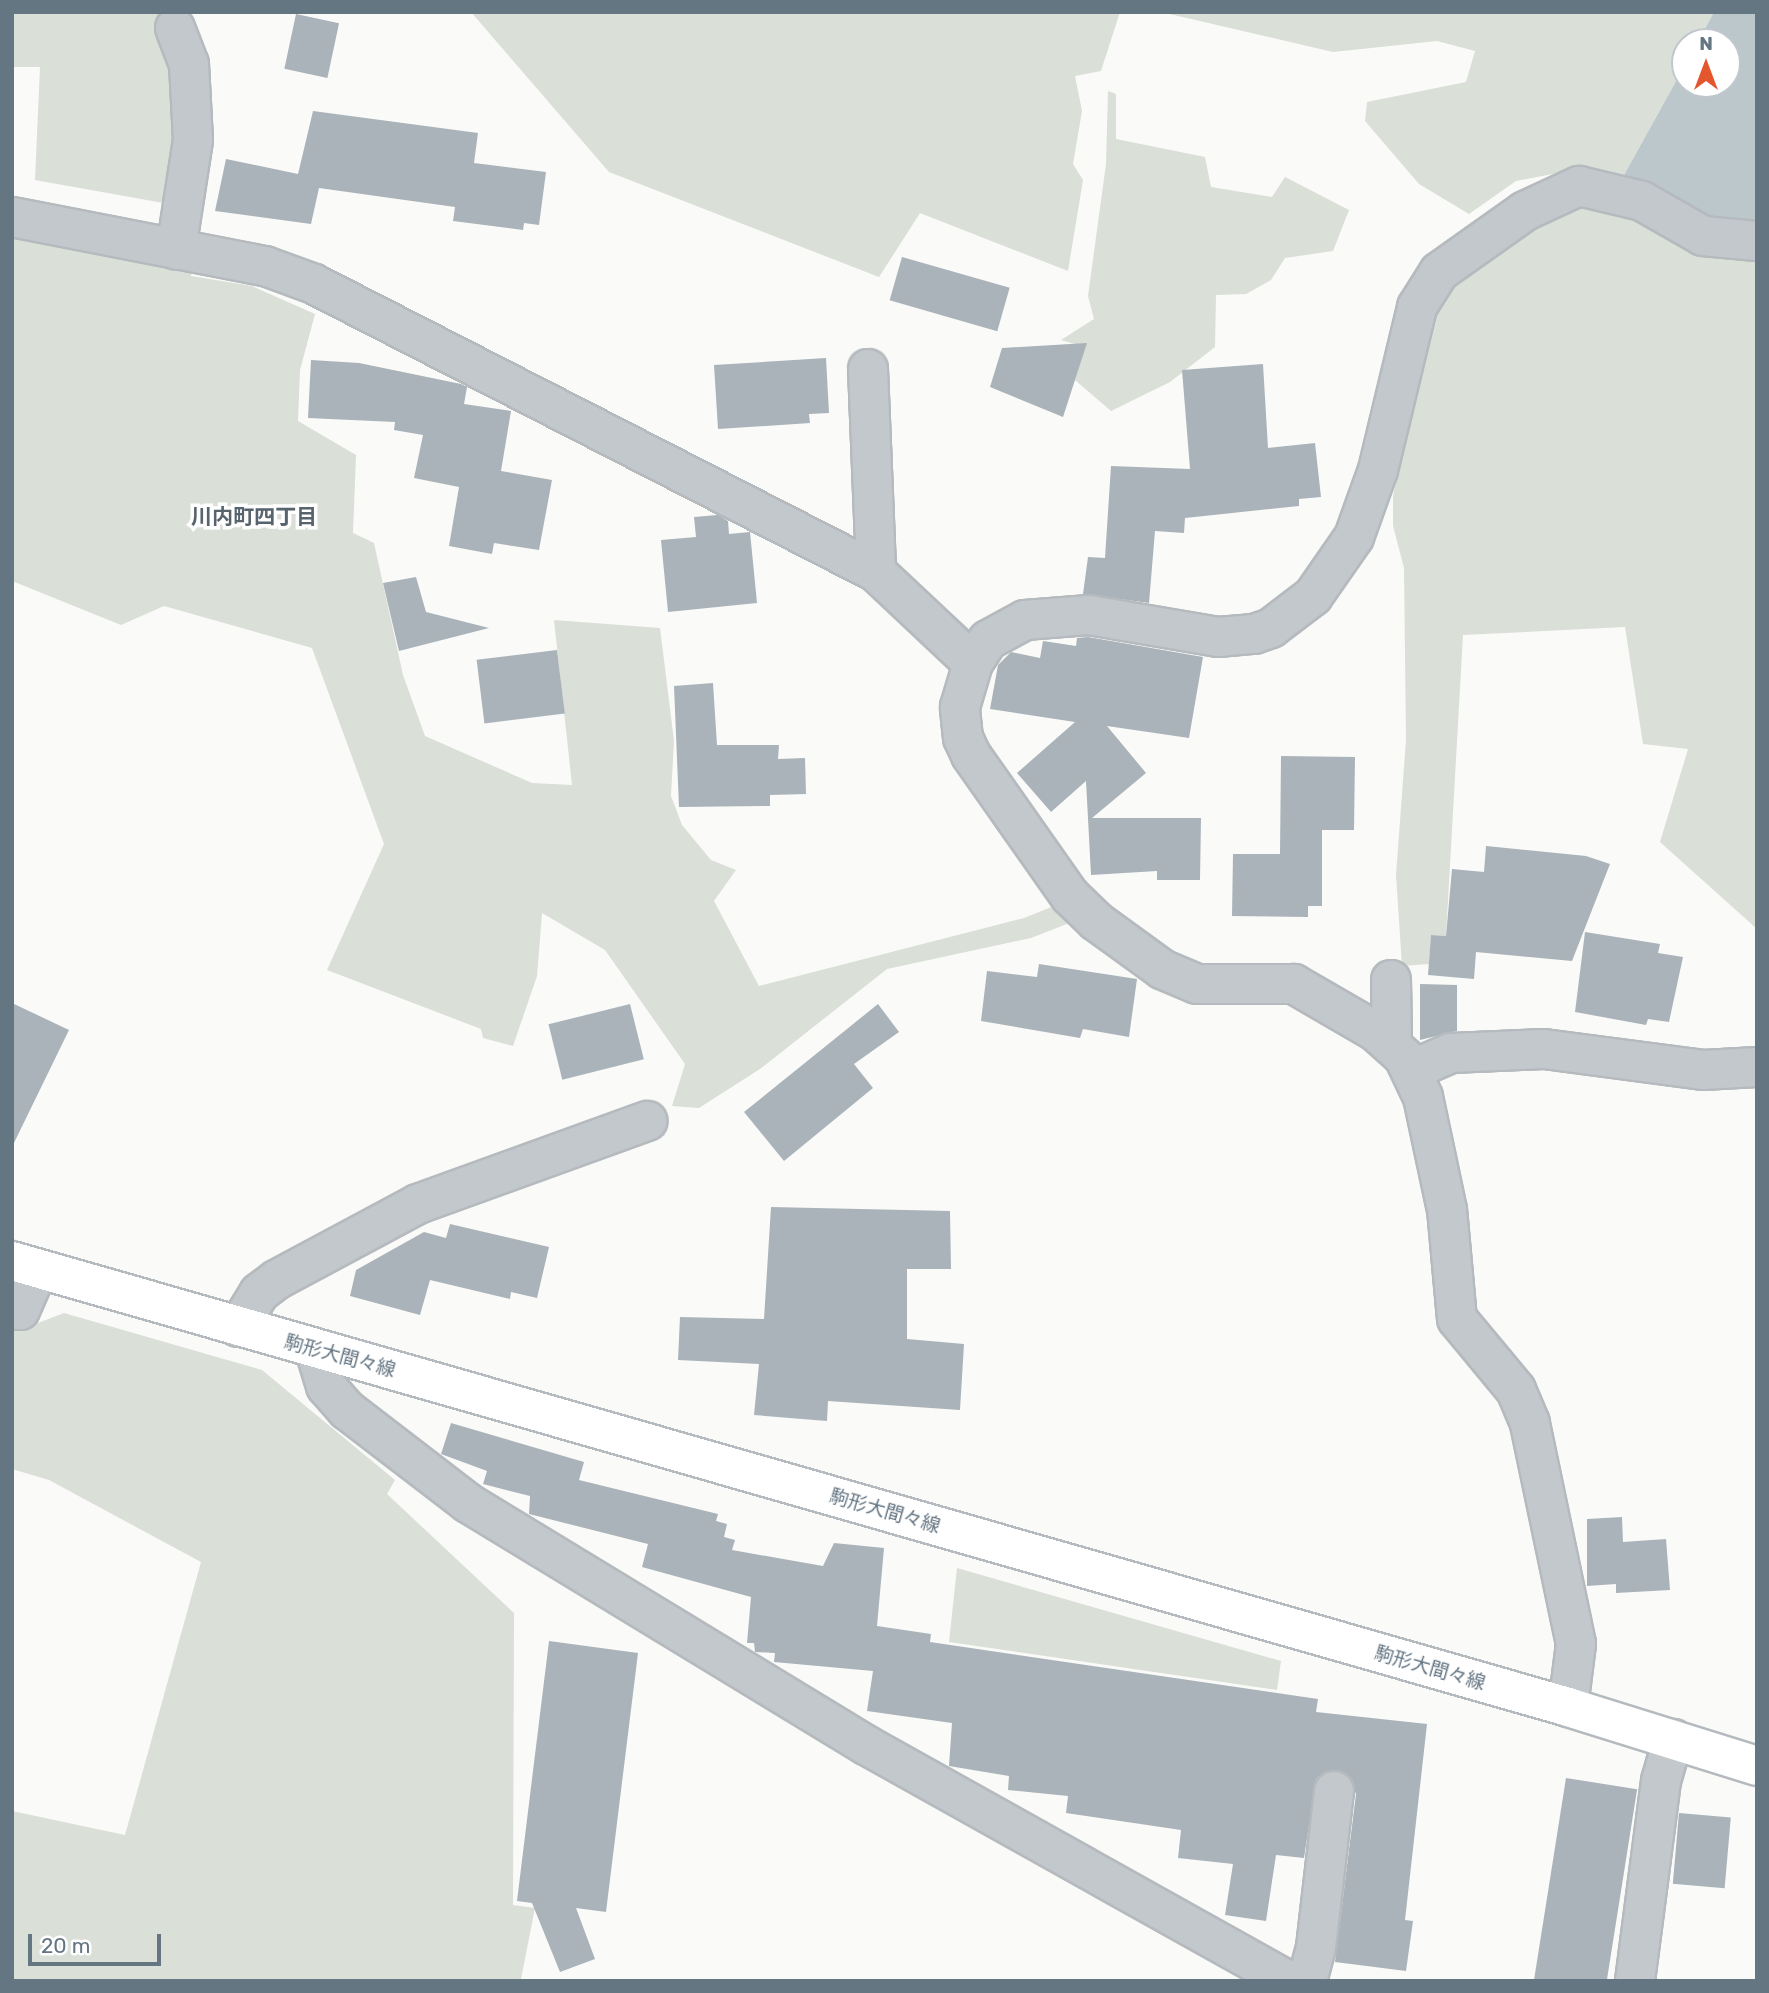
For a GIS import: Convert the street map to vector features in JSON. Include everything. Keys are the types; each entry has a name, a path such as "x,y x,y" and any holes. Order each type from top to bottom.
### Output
{"main road":[{"name":"駒形大間々線","path":"25,1265 1568,1707 1757,1766"}],"street":[{"path":"175,29 188,64 193,140 176,250"},
{"path":"1757,241 1703,236 1642,201 1579,186 1525,212 1439,272 1417,307 1378,470 1354,537 1313,596 1290,615 1254,634 1218,637 1089,615 1048,617 1004,627 973,663 960,707 963,738 1070,896 1096,920 1162,969 1197,984 1294,984 1402,1056 1544,1049 1703,1070 1757,1067"},
{"path":"12,217 265,266 314,284 876,572 973,663"},
{"path":"868,369 876,572"},
{"path":"1391,980 1402,1056 1423,1097 1447,1210 1457,1319 1516,1390 1530,1423 1576,1644 1568,1707"},
{"path":"238,1327 259,1293 276,1280 418,1204 647,1121"},
{"path":"12,1309 20,1310 25,1265"},
{"path":"315,1350 326,1386 347,1409 468,1503 900,1765 1288,1981"},
{"path":"1635,1981 1661,1781 1673,1739"},
{"path":"1307,1981 1316,1947 1334,1791"}],"shaded area":[{"path":"12,12 189,12 169,204 35,180 40,67 12,67"},
{"path":"471,12 1120,12 1101,71 1075,76 1082,111 1073,164 1083,180 1068,271 920,213 879,277 609,172"},
{"path":"1161,12 1714,12 1705,28 1671,28 1671,90 1624,175 1579,169 1516,181 1469,214 1419,184 1365,121 1367,102 1466,82 1475,51 1437,41 1333,52"},
{"path":"1714,12 1757,12 1757,224 1722,226 1624,175 1671,90 1671,98 1741,98 1741,28 1705,28"},
{"path":"1108,91 1116,94 1116,139 1205,157 1211,187 1272,197 1285,177 1349,210 1333,251 1285,258 1271,280 1246,294 1216,295 1215,347 1170,382 1111,411 1075,380 1085,347 1061,340 1094,319 1088,296 1106,164"},
{"path":"1603,203 1757,255 1757,929 1660,842 1688,749 1643,744 1625,627 1463,635 1446,936 1431,935 1429,964 1402,966 1396,875 1406,740 1404,568 1393,526 1393,496 1430,317 1445,289 1549,216 1576,205"},
{"path":"12,237 192,270 191,276 252,286 315,314 300,370 298,421 356,455 353,533 374,543 403,675 425,736 532,783 572,785 554,620 660,628 674,741 671,796 682,825 711,860 736,870 714,901 759,986 1024,918 1059,904 1067,924 1031,938 887,969 760,1069 699,1108 672,1106 685,1064 605,950 542,913 537,976 513,1046 483,1038 481,1029 327,970 384,844 312,648 164,606 121,625 12,581"},
{"path":"64,1313 262,1370 395,1480 387,1494 514,1613 513,1905 535,1908 521,1979 12,1981 12,1811 125,1835 201,1562 49,1480 12,1469 12,1321 38,1323"},
{"path":"957,1568 1281,1661 1277,1690 949,1642"}],"building":[{"path":"296,14 339,23 327,78 284,69"},
{"path":"313,111 478,133 474,163 546,172 539,225 524,223 523,230 453,221 455,207 319,188 311,224 215,211 226,159 298,174"},
{"path":"902,257 1010,288 997,331 890,300"},
{"path":"1087,343 1063,417 990,387 1002,348"},
{"path":"826,358 829,413 809,414 810,423 718,429 714,365"},
{"path":"311,360 359,363 461,384 467,387 464,404 511,411 501,471 552,480 539,550 494,543 492,554 449,546 459,487 414,478 423,435 394,430 395,422 308,418"},
{"path":"1263,364 1268,448 1315,443 1321,497 1299,499 1299,506 1185,518 1184,533 1155,531 1149,603 1083,594 1088,557 1105,558 1111,466 1190,469 1182,370"},
{"path":"718,515 728,521 729,534 750,532 757,603 668,612 661,540 696,537 694,517"},
{"path":"416,577 426,612 489,628 399,651 383,583"},
{"path":"1088,637 1203,657 1189,738 1107,726 1146,773 1092,818 1201,818 1200,880 1157,880 1157,871 1091,875 1086,781 1051,812 1017,773 1075,722 990,709 998,665 1011,652 1040,658 1043,641 1076,646 1077,638"},
{"path":"557,650 565,714 484,723 477,660"},
{"path":"713,683 717,745 779,745 778,759 805,758 806,794 770,795 770,806 679,807 674,686"},
{"path":"1281,756 1355,757 1354,830 1322,830 1322,906 1308,906 1308,917 1232,916 1233,854 1280,854"},
{"path":"1486,846 1586,856 1610,864 1572,961 1476,952 1474,979 1428,975 1431,935 1446,936 1452,869 1484,872"},
{"path":"1585,932 1660,944 1658,953 1683,957 1669,1022 1648,1019 1646,1025 1575,1012"},
{"path":"1039,964 1137,979 1129,1037 1083,1029 1080,1038 981,1021 987,971 1037,977"},
{"path":"1420,984 1457,985 1457,1031 1420,1040"},
{"path":"12,1003 69,1030 12,1147"},
{"path":"630,1004 644,1059 562,1080 548,1024"},
{"path":"878,1004 899,1032 854,1064 873,1088 784,1161 744,1112"},
{"path":"771,1207 950,1211 951,1269 907,1269 907,1339 964,1344 960,1410 828,1401 827,1421 754,1415 759,1364 678,1360 680,1317 764,1319"},
{"path":"450,1224 549,1247 537,1298 511,1292 510,1299 430,1280 420,1315 350,1296 356,1270 424,1232 446,1238"},
{"path":"451,1423 584,1462 579,1480 718,1514 716,1521 727,1524 724,1537 735,1540 732,1550 823,1566 834,1543 884,1548 877,1626 931,1634 930,1642 1318,1699 1316,1712 1427,1724 1405,1920 1413,1921 1406,1971 1335,1962 1356,1794 1346,1773 1326,1771 1316,1779 1304,1858 1276,1855 1266,1921 1225,1915 1233,1864 1178,1858 1181,1830 1066,1813 1068,1796 1008,1790 1009,1776 949,1766 952,1723 867,1711 873,1671 774,1662 775,1653 755,1652 754,1643 747,1643 751,1597 642,1567 648,1544 529,1514 530,1496 483,1484 487,1471 441,1454"},
{"path":"1622,1517 1623,1542 1666,1539 1670,1590 1616,1593 1616,1584 1587,1586 1587,1519"},
{"path":"549,1641 638,1653 606,1912 576,1908 595,1959 560,1972 532,1903 517,1901"},
{"path":"1566,1778 1637,1789 1607,1981 1534,1981"},
{"path":"1679,1813 1731,1818 1725,1888 1673,1884"}],"district":[{"name":"川内町四丁目","path":"254,517"}]}
